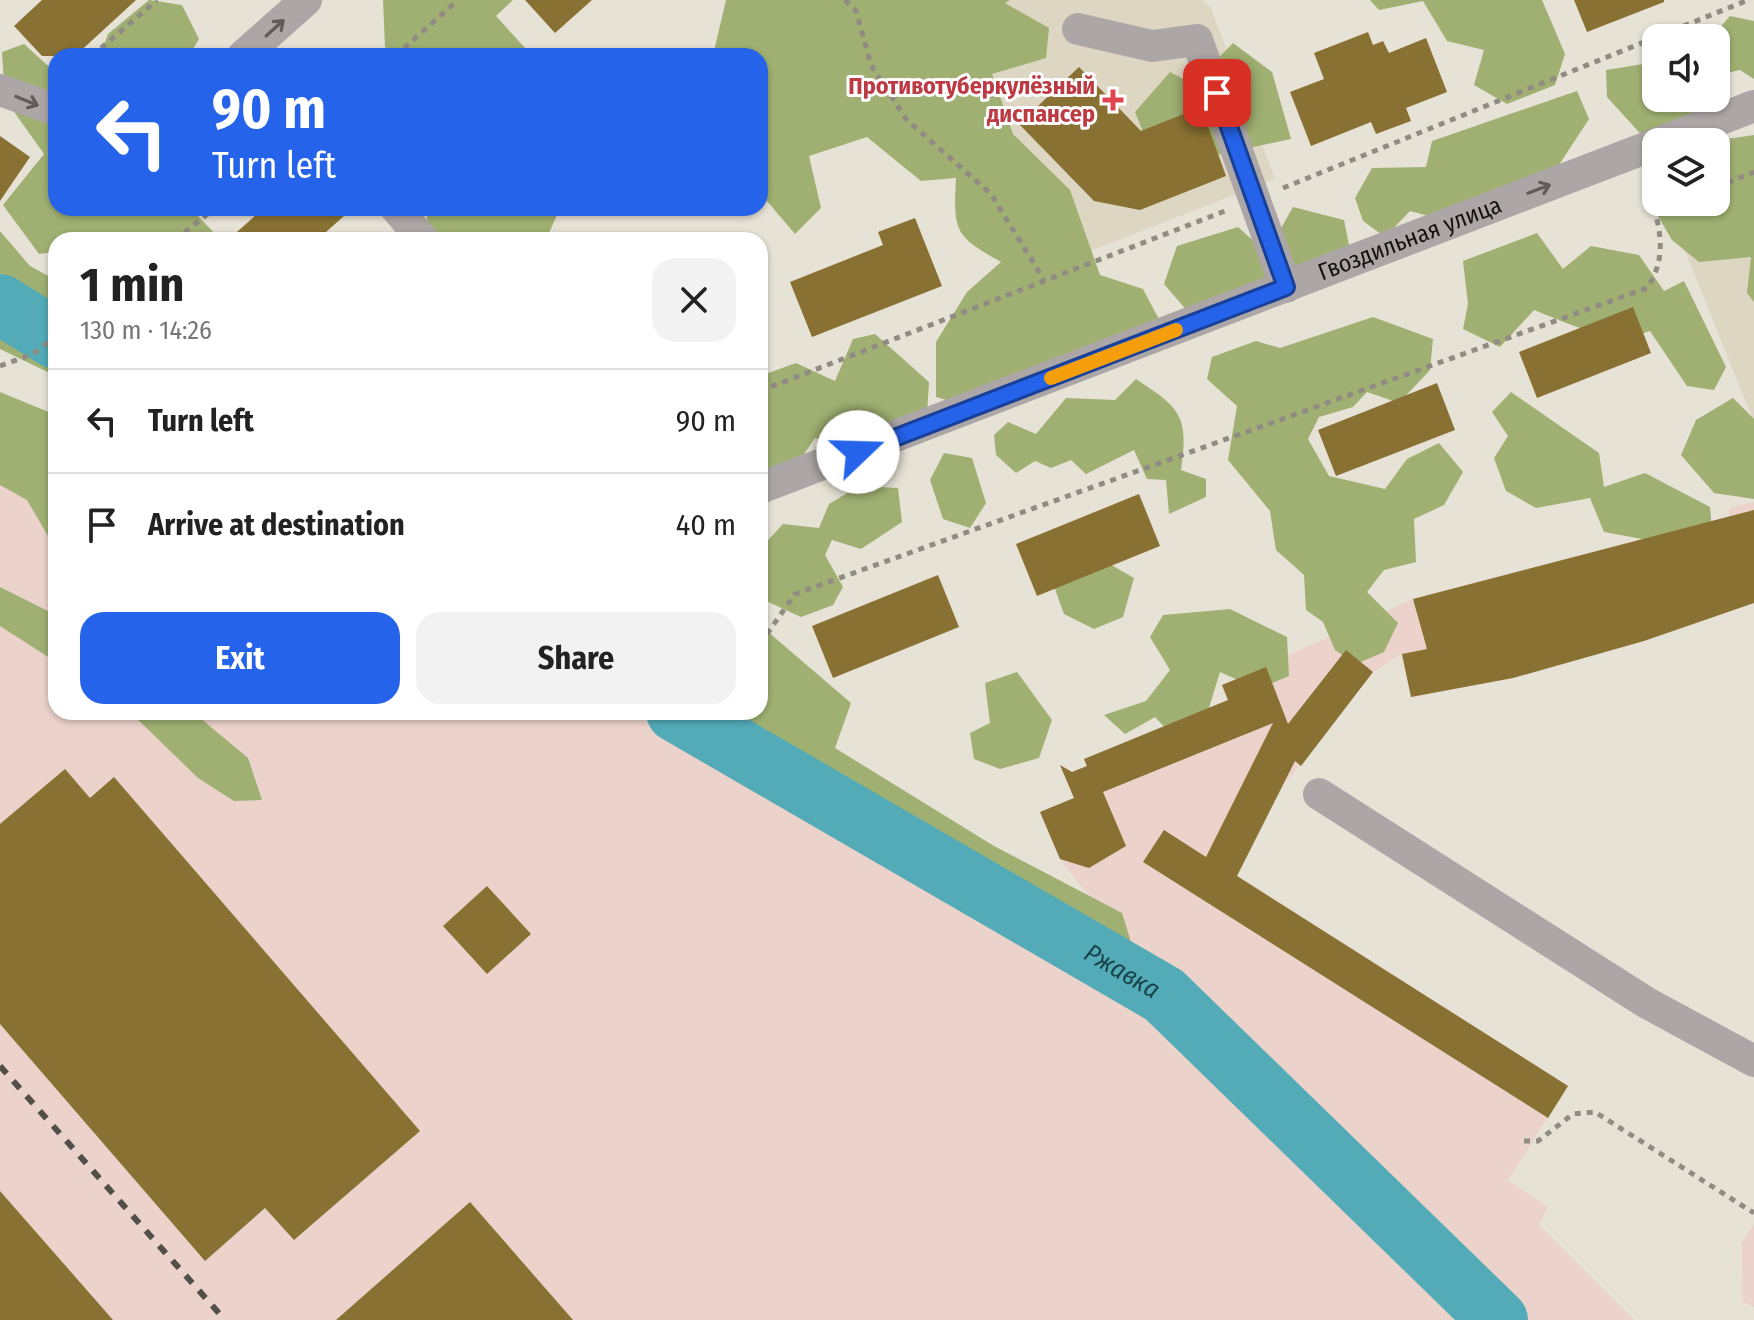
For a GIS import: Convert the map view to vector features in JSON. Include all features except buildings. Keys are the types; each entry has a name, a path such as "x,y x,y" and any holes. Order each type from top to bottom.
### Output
{"street":[{"path":"252,48 306,0"},
{"path":"1078,29 1152,46 1197,40 1286,287"},
{"path":"0,90 48,107"},
{"name":"Гвоздильная улица","path":"1696,128 1754,106"},
{"name":"Гвоздильная улица","path":"768,485 1642,149"},
{"path":"403,216 416,232"},
{"path":"1319,794 1647,1003 1754,1061"}],"path":[{"path":"101,48 157,0"},
{"path":"404,48 458,0"},
{"path":"845,0 856,11 871,65 906,119 991,194 1045,281"},
{"path":"1730,181 1754,172"},
{"path":"185,232 205,216"},
{"path":"768,633 795,594 1647,288 1657,273 1662,253 1656,216"},
{"path":"0,366 33,354 48,342"},
{"path":"1524,1141 1538,1141 1573,1114 1595,1112 1754,1213"}],"shaded area":[{"name":"Противотуберкулёзный диспансер","path":"978,0 1203,0 1211,8 1275,179 1054,265 944,21"},
{"path":"1754,183 1754,422 1671,216 1730,216 1730,195"},
{"path":"0,467 48,493 48,720 727,720 1103,914 1060,859 1040,812 1074,798 1065,775 1086,766 1084,759 1227,701 1222,685 1413,599 1730,516 1729,508 1754,502 1754,603 1513,678 1411,697 1401,654 1373,672 1283,786 1252,847 1220,831 1211,859 1568,1086 1508,1180 1548,1207 1539,1225 1634,1320 0,1320"},
{"path":"1754,1224 1754,1307 1743,1302 1742,1243"}],"green space":[{"path":"149,0 182,5 199,39 194,48 103,48 108,34"},
{"path":"383,0 513,0 496,16 525,48 386,48"},
{"path":"726,0 1010,0 1005,3 1049,28 1046,58 992,74 1013,134 1070,190 1100,275 1143,289 1163,327 961,404 936,397 936,342 967,292 1001,262 974,246 960,230 955,210 956,178 921,181 867,137 809,156 821,208 795,234 768,202 768,48 715,48"},
{"path":"1370,0 1542,0 1565,54 1555,85 1507,104 1474,85 1484,50 1447,41 1423,1 1379,10"},
{"path":"1730,16 1754,21 1754,79 1740,70 1730,72 1730,24 1723,24"},
{"path":"1233,43 1272,72 1291,139 1207,157 1147,142 1135,112 1170,72 1193,84"},
{"path":"24,44 48,66 48,216 198,216 213,232 48,232 48,253 39,254 3,205 44,154 5,99 2,52"},
{"path":"1642,64 1642,112 1712,112 1676,128 1642,128 1642,136 1607,97 1606,70"},
{"path":"1577,91 1589,119 1551,177 1440,219 1410,211 1385,237 1363,221 1355,198 1372,168 1426,167 1432,141"},
{"path":"1754,135 1754,302 1747,293 1751,257 1699,262 1672,240 1658,216 1730,216 1730,139"},
{"path":"1293,207 1344,220 1350,250 1201,327 1164,284 1177,246 1238,227 1267,253"},
{"path":"427,216 556,216 549,232 427,232"},
{"path":"0,231 30,266 48,276 48,372 0,349"},
{"path":"1537,233 1563,269 1591,246 1639,255 1664,291 1684,281 1726,367 1714,390 1687,386 1650,331 1636,335 1606,335 1534,310 1500,347 1463,329 1468,304 1463,261"},
{"path":"1373,317 1433,339 1430,370 1399,403 1367,392 1353,407 1319,417 1308,439 1329,476 1385,489 1407,459 1439,443 1463,472 1444,505 1414,519 1416,562 1384,570 1367,592 1398,623 1384,652 1356,664 1335,650 1323,622 1306,610 1304,575 1276,550 1270,511 1228,460 1237,406 1207,379 1212,357 1256,341 1280,348"},
{"path":"875,334 929,382 927,414 878,452 815,438 782,486 768,490 768,373 796,363 835,381 853,339"},
{"path":"1136,379 1163,398 1178,415 1184,437 1181,470 1206,479 1206,497 1169,514 1166,480 1147,479 1134,450 1086,474 1071,460 1051,468 1035,461 1016,473 996,455 994,435 1008,422 1036,434 1066,398 1115,400"},
{"path":"0,392 48,412 48,536 27,500 0,485"},
{"path":"1511,392 1599,453 1604,487 1645,473 1710,507 1712,530 1664,543 1604,532 1590,498 1536,508 1506,491 1494,458 1508,436 1492,412"},
{"path":"1733,398 1754,419 1754,499 1714,493 1681,455 1696,420"},
{"path":"944,453 972,458 986,503 970,528 943,519 930,480"},
{"path":"859,486 898,488 902,522 861,549 832,540 825,555 843,587 833,605 801,617 768,602 768,540 783,524 819,528 829,504"},
{"path":"1094,555 1134,578 1123,617 1094,629 1064,614 1051,578"},
{"path":"0,587 48,611 48,657 0,626"},
{"path":"1230,609 1287,637 1289,676 1258,689 1220,672 1203,727 1172,735 1155,717 1125,734 1104,715 1146,701 1170,670 1150,637 1163,615"},
{"path":"768,632 851,703 835,748 994,846 1122,913 1136,958 1115,971 961,886 704,735 690,720 768,720"},
{"path":"1017,672 1052,720 1039,758 1000,769 974,759 970,733 990,723 985,683"},
{"path":"138,720 203,720 248,758 262,800 234,801 198,778"}],"waterway":[{"name":"Ржавка","path":"0,304 48,334"},
{"name":"Ржавка","path":"690,720 1164,995 1498,1320"}],"railway":[{"path":"0,1066 225,1320"}],"slow traffic":[{"path":"1051,378 1176,330"}],"place":[{"name":"Противотуберкулёзный диспансер","path":"1113,100"}],"route":[{"path":"858,452 1286,287 1217,93"}]}
